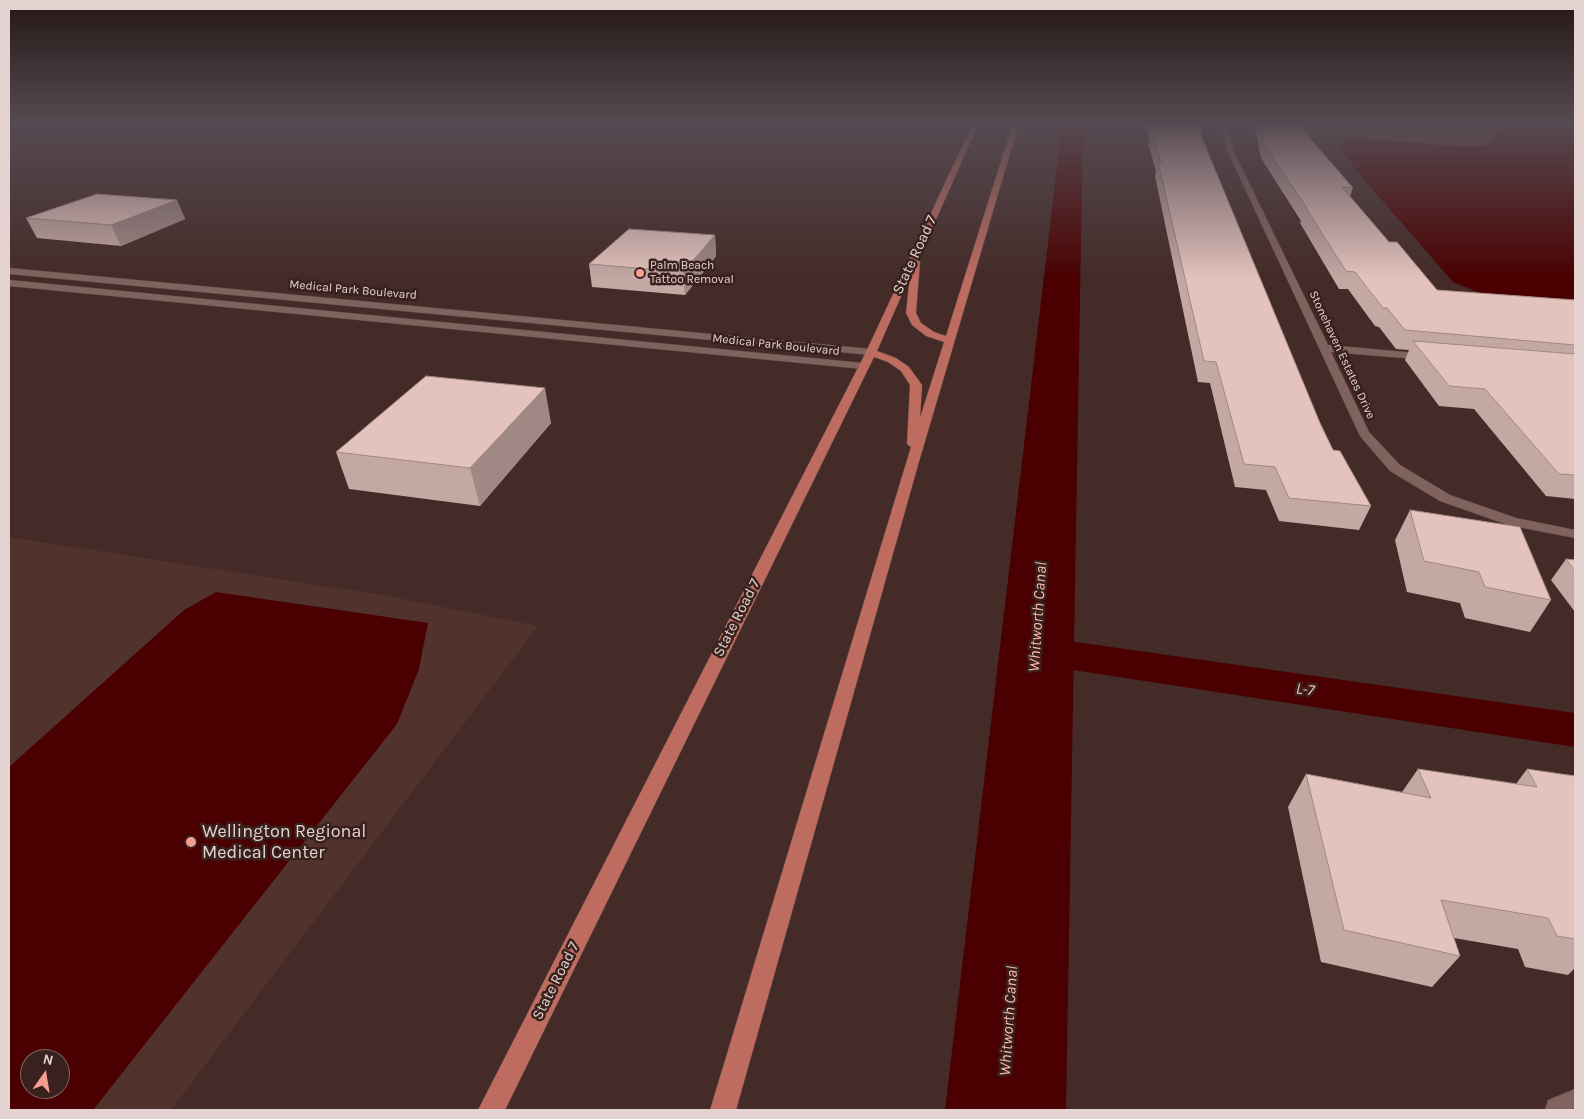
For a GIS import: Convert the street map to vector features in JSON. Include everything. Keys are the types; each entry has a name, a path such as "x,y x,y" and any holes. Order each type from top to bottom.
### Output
{"main road":[{"name":"State Road 7","path":"491,1110 867,359 952,175"},
{"path":"723,1110 912,465 1000,175"},
{"path":"918,248 912,312 917,325 930,334 950,340"},
{"path":"867,359 892,360 905,369 916,385 912,465"}],"street":[{"name":"Stonehaven Estates Drive","path":"1242,175 1347,401 1364,433 1395,468 1417,483 1445,498 1477,511 1512,522 1575,534"},
{"name":"Medical Park Boulevard","path":"9,270 695,335 867,359"},
{"name":"Medical Park Boulevard","path":"9,283 686,348 867,359"},
{"name":"Medical Park Boulevard","path":"686,348 695,335"},
{"path":"1324,348 1441,358"},
{"path":"1558,1110 1575,1102"}],"shaded area":[{"name":"Wellington Regional Medical Center","path":"9,537 388,596 538,626 171,1110 9,1110"}],"water":[{"name":"Whitworth Canal","path":"1056,175 1082,175 1066,1110 945,1110"},
{"path":"1360,175 1575,175 1575,302 1480,293 1453,282"},
{"name":"Wellington Regional Medical Center","path":"216,592 428,623 419,669 397,724 93,1110 9,1110 9,767 184,610"}],"building":[{"path":"1161,175 1217,175 1320,423 1333,450 1340,451 1371,506 1289,498 1275,467 1244,464 1216,362 1204,361"},
{"path":"1285,175 1342,175 1353,188 1342,187 1389,242 1397,242 1437,290 1575,300 1575,345 1405,330 1387,308 1383,308 1355,272 1346,271"},
{"path":"97,194 177,200 111,225 26,218"},
{"path":"629,229 715,235 683,272 589,264"},
{"path":"1413,341 1575,354 1575,475 1559,474 1485,389 1449,386"},
{"path":"426,376 545,388 470,468 336,452"},
{"path":"1410,510 1520,527 1551,600 1485,587 1479,572 1424,561"},
{"path":"1566,559 1575,560 1575,571"},
{"path":"1418,769 1537,787 1527,769 1575,776 1575,939 1557,936 1548,918 1441,900 1460,956 1344,930 1306,774 1431,798"}],"waterway":[{"name":"L-7","path":"1034,650 1575,730"}],"place":[{"name":"Palm Beach Tattoo Removal","path":"640,273"},
{"name":"Wellington Regional Medical Center","path":"191,842"}]}
